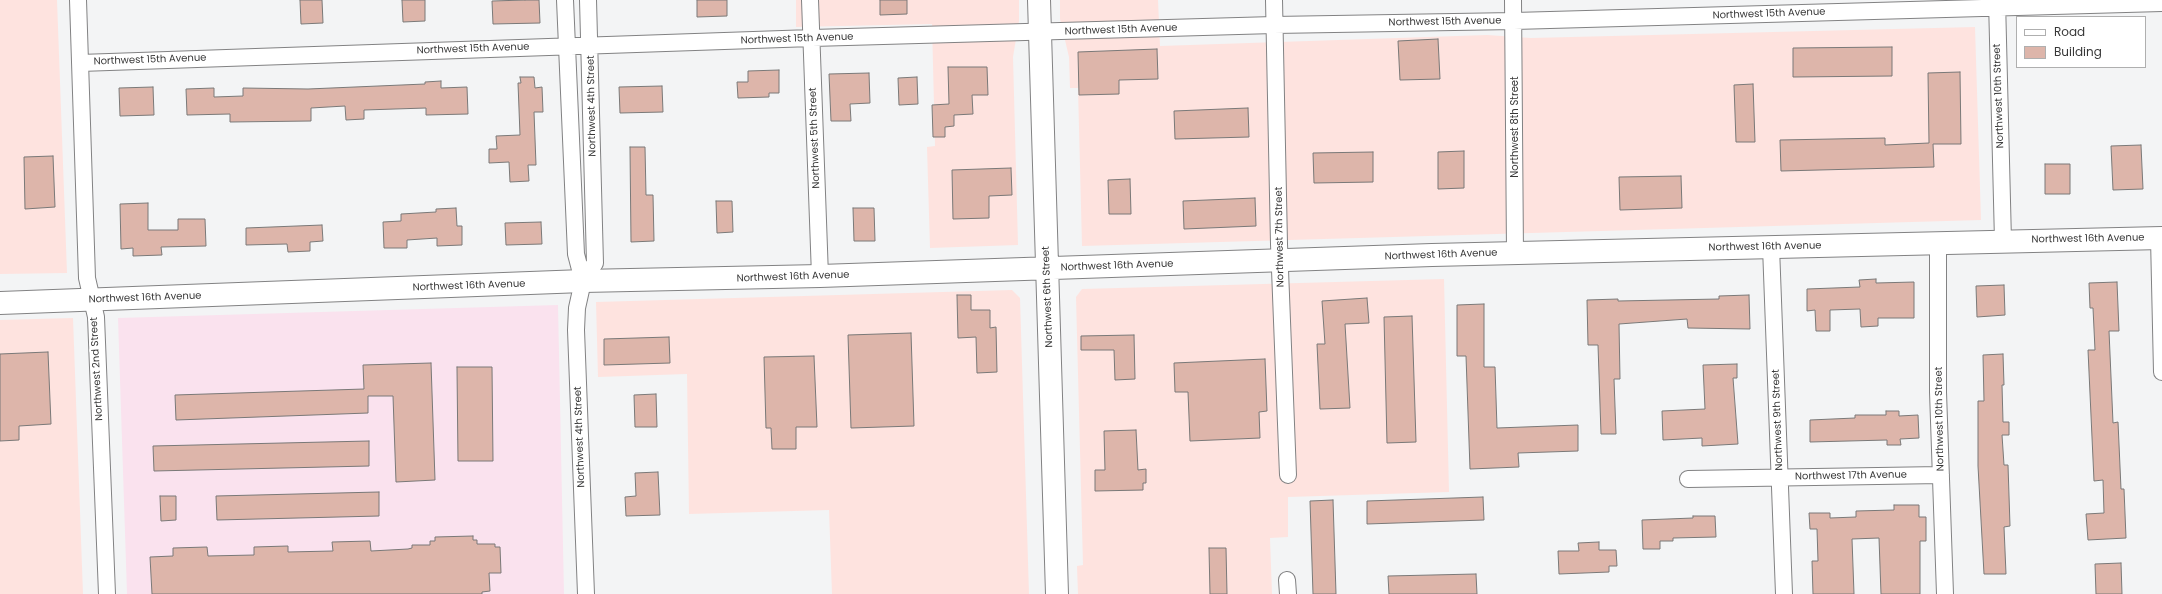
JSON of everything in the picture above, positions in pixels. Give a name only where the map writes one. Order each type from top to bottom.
[{"type":"street","name":"Northwest 2nd Street","points":[[78,0],[87,278],[96,317],[107,594]]},
{"type":"street","name":"Northwest 4th Street","points":[[565,0],[576,254],[583,282]]},
{"type":"street","name":"Northwest 4th Street","points":[[586,594],[576,330],[577,308],[583,282],[595,263],[591,45],[588,0]]},
{"type":"street","name":"Northwest 5th Street","points":[[810,0],[820,276]]},
{"type":"street","name":"Northwest 6th Street","points":[[1039,0],[1057,594]]},
{"type":"street","name":"Northwest 7th Street","points":[[1274,0],[1280,262],[1288,475]]},
{"type":"street","name":"Northwest 8th Street","points":[[1513,0],[1515,253]]},
{"type":"street","name":"Northwest 15th Avenue","points":[[80,63],[812,38],[1274,25],[1514,21],[1997,4],[2162,3]]},
{"type":"street","name":"Northwest 10th Street","points":[[1997,4],[2003,241]]},
{"type":"street","name":"Northwest 16th Avenue","points":[[0,303],[583,282],[1280,262],[1515,253],[2160,238]]},
{"type":"street","points":[[2160,238],[2162,372]]},
{"type":"street","name":"Northwest 10th Street","points":[[1938,243],[1938,392],[1945,594]]},
{"type":"street","name":"Northwest 9th Street","points":[[1771,247],[1784,594]]},
{"type":"street","name":"Northwest 17th Avenue","points":[[1688,479],[1941,475]]},
{"type":"shaded area","points":[[0,0],[57,0],[67,273],[0,274]]},
{"type":"shaded area","points":[[796,0],[1019,0],[1019,21],[1013,57],[1018,245],[930,248],[927,147],[935,146],[932,24],[796,27]]},
{"type":"shaded area","points":[[1060,0],[1158,0],[1160,46],[1487,35],[1531,38],[1975,27],[1981,220],[1082,246],[1078,88],[1070,88],[1069,57],[1060,19]]},
{"type":"shaded area","points":[[1444,279],[1449,492],[1288,497],[1288,537],[1270,538],[1272,594],[1078,594],[1077,566],[1083,565],[1076,297],[1082,289]]},
{"type":"shaded area","points":[[1012,290],[1020,298],[1029,594],[832,594],[829,510],[689,514],[687,374],[598,377],[596,302]]},
{"type":"shaded area","points":[[558,305],[564,594],[127,594],[118,318]]},
{"type":"shaded area","points":[[73,318],[83,594],[0,594],[0,320]]},
{"type":"building","points":[[300,0],[322,0],[323,23],[301,24]]},
{"type":"building","points":[[402,0],[425,0],[425,21],[403,22]]},
{"type":"building","points":[[539,0],[540,23],[493,24],[492,1]]},
{"type":"building","points":[[697,0],[727,0],[727,16],[697,17]]},
{"type":"building","points":[[880,0],[907,0],[907,14],[880,15]]},
{"type":"building","points":[[1438,39],[1440,79],[1400,80],[1398,41]]},
{"type":"building","points":[[1892,47],[1892,76],[1793,77],[1793,48]]},
{"type":"building","points":[[1157,49],[1158,79],[1119,80],[1119,94],[1079,95],[1078,52]]},
{"type":"building","points":[[948,67],[987,67],[988,95],[972,95],[973,114],[954,115],[954,126],[945,127],[945,137],[933,137],[932,105],[949,104]]},
{"type":"building","points":[[779,70],[779,93],[769,93],[769,97],[738,98],[737,82],[748,82],[748,71]]},
{"type":"building","points":[[1960,72],[1961,144],[1933,144],[1934,167],[1781,171],[1780,140],[1885,138],[1885,145],[1929,143],[1928,73]]},
{"type":"building","points":[[869,73],[870,103],[850,104],[851,121],[831,121],[829,74]]},
{"type":"building","points":[[520,77],[534,77],[535,88],[542,87],[543,112],[534,112],[536,165],[528,165],[529,181],[510,182],[509,162],[489,163],[489,149],[497,149],[496,136],[520,135],[518,83],[521,83]]},
{"type":"building","points":[[917,77],[918,104],[899,105],[898,78]]},
{"type":"building","points":[[441,81],[441,88],[467,87],[468,114],[426,115],[426,108],[364,110],[364,119],[346,120],[345,106],[311,108],[311,121],[230,122],[230,114],[187,115],[186,89],[214,88],[214,97],[243,96],[243,88],[308,89],[425,84],[425,82]]},
{"type":"building","points":[[1753,84],[1755,142],[1736,142],[1734,85]]},
{"type":"building","points":[[662,86],[663,112],[620,113],[619,87]]},
{"type":"building","points":[[153,87],[154,115],[120,116],[119,88]]},
{"type":"building","points":[[1248,108],[1249,137],[1175,139],[1174,111]]},
{"type":"building","points":[[2141,145],[2143,189],[2113,190],[2111,146]]},
{"type":"building","points":[[630,147],[645,147],[646,195],[653,195],[654,241],[631,242]]},
{"type":"building","points":[[1464,151],[1464,188],[1438,189],[1438,152]]},
{"type":"building","points":[[1373,152],[1373,182],[1314,183],[1313,153]]},
{"type":"building","points":[[53,156],[55,207],[25,209],[24,157]]},
{"type":"building","points":[[2045,164],[2070,164],[2070,194],[2045,194]]},
{"type":"building","points":[[1011,168],[1012,195],[989,196],[989,218],[953,219],[952,170]]},
{"type":"building","points":[[1681,176],[1682,208],[1620,210],[1619,177]]},
{"type":"building","points":[[1130,179],[1131,214],[1109,214],[1108,180]]},
{"type":"building","points":[[1255,198],[1256,226],[1184,229],[1183,201]]},
{"type":"building","points":[[716,201],[732,201],[733,232],[717,233]]},
{"type":"building","points":[[148,203],[148,230],[178,230],[178,219],[205,219],[206,246],[161,247],[162,255],[133,256],[133,248],[121,249],[120,204]]},
{"type":"building","points":[[456,208],[457,226],[462,226],[462,245],[437,246],[437,238],[407,240],[407,248],[384,248],[383,222],[401,221],[401,214],[436,212],[436,209]]},
{"type":"building","points":[[853,208],[874,208],[875,241],[854,241]]},
{"type":"building","points":[[541,222],[542,244],[506,245],[505,223]]},
{"type":"building","points":[[322,225],[323,241],[310,242],[310,251],[288,252],[287,244],[246,245],[246,228]]},
{"type":"building","points":[[1876,279],[1876,283],[1914,282],[1914,318],[1878,318],[1878,326],[1861,327],[1860,309],[1830,310],[1830,331],[1816,331],[1815,310],[1807,311],[1807,289],[1860,287],[1859,280]]},
{"type":"building","points":[[2117,282],[2119,331],[2109,331],[2113,423],[2118,422],[2121,489],[2124,489],[2126,538],[2088,540],[2086,514],[2104,513],[2103,480],[2094,481],[2088,350],[2095,350],[2093,308],[2090,308],[2089,283]]},
{"type":"building","points":[[2004,285],[2005,315],[1977,317],[1976,286]]},
{"type":"building","points":[[957,295],[971,295],[971,310],[990,310],[990,328],[996,327],[997,372],[977,373],[976,337],[958,338]]},
{"type":"building","points":[[1749,295],[1750,329],[1688,328],[1687,319],[1619,324],[1620,379],[1614,379],[1616,434],[1601,434],[1598,345],[1588,345],[1587,300],[1618,299],[1618,301],[1719,299],[1719,296]]},
{"type":"building","points":[[1367,298],[1369,323],[1345,324],[1350,408],[1320,409],[1317,344],[1325,344],[1322,301]]},
{"type":"building","points":[[1484,304],[1484,367],[1495,367],[1497,428],[1578,425],[1578,451],[1518,453],[1519,467],[1470,469],[1466,356],[1457,356],[1457,305]]},
{"type":"building","points":[[1412,316],[1416,442],[1387,443],[1384,317]]},
{"type":"building","points":[[911,333],[914,426],[851,428],[848,335]]},
{"type":"building","points":[[1134,335],[1135,379],[1115,380],[1114,350],[1081,350],[1081,336]]},
{"type":"building","points":[[669,337],[670,363],[604,365],[604,339]]},
{"type":"building","points":[[48,352],[51,424],[19,426],[19,440],[0,441],[0,354]]},
{"type":"building","points":[[2003,354],[2003,422],[2009,422],[2009,435],[2002,435],[2004,465],[2008,465],[2010,526],[2004,527],[2006,574],[1984,574],[1978,466],[1978,401],[1984,401],[1983,355]]},
{"type":"building","points":[[814,356],[817,427],[796,427],[796,449],[772,449],[771,428],[766,428],[764,357]]},
{"type":"building","points":[[1265,359],[1267,411],[1259,412],[1260,438],[1190,441],[1188,392],[1175,392],[1174,363]]},
{"type":"building","points":[[431,363],[435,480],[396,482],[393,396],[368,396],[368,413],[176,420],[175,395],[364,389],[363,365]]},
{"type":"building","points":[[1737,364],[1737,378],[1733,378],[1738,444],[1702,446],[1702,438],[1663,440],[1662,411],[1705,409],[1703,365]]},
{"type":"building","points":[[457,367],[492,367],[493,461],[458,461]]},
{"type":"building","points":[[656,394],[657,427],[635,427],[634,395]]},
{"type":"building","points":[[1886,411],[1899,411],[1899,416],[1918,415],[1919,438],[1900,439],[1901,445],[1887,445],[1887,440],[1810,442],[1810,420],[1855,418],[1855,415],[1886,415]]},
{"type":"building","points":[[1136,430],[1138,470],[1146,469],[1146,483],[1143,483],[1143,490],[1095,491],[1095,470],[1105,470],[1104,431]]},
{"type":"building","points":[[369,441],[369,466],[154,471],[153,446]]},
{"type":"building","points":[[658,472],[660,515],[626,516],[625,497],[636,496],[635,473]]},
{"type":"building","points":[[379,492],[379,516],[217,520],[216,496]]},
{"type":"building","points":[[160,496],[176,496],[176,520],[161,521]]},
{"type":"building","points":[[1483,497],[1484,520],[1367,524],[1367,501]]},
{"type":"building","points":[[1333,500],[1336,594],[1313,594],[1310,501]]},
{"type":"building","points":[[1894,505],[1919,505],[1919,517],[1926,517],[1926,541],[1920,541],[1920,594],[1881,594],[1879,538],[1852,539],[1854,594],[1813,594],[1812,561],[1818,561],[1817,529],[1810,529],[1809,513],[1830,513],[1830,518],[1856,517],[1856,511],[1894,510]]},
{"type":"building","points":[[1693,516],[1715,516],[1716,537],[1673,538],[1673,541],[1660,541],[1660,549],[1643,549],[1642,520],[1693,518]]},
{"type":"building","points":[[473,536],[473,540],[477,540],[477,544],[495,544],[495,547],[500,547],[501,573],[489,573],[490,591],[482,592],[482,594],[152,594],[150,557],[173,556],[173,548],[207,547],[208,556],[254,555],[254,547],[288,546],[288,552],[333,551],[332,542],[370,541],[371,551],[408,549],[412,548],[412,545],[430,545],[430,541],[435,541],[435,537]]},
{"type":"building","points":[[1599,542],[1599,550],[1616,550],[1617,566],[1609,566],[1609,572],[1559,574],[1558,551],[1579,551],[1578,543]]},
{"type":"building","points":[[1209,548],[1226,548],[1227,594],[1210,594]]},
{"type":"building","points":[[2121,563],[2122,594],[2096,594],[2095,564]]},
{"type":"building","points":[[1476,574],[1477,594],[1389,594],[1388,576]]}]
